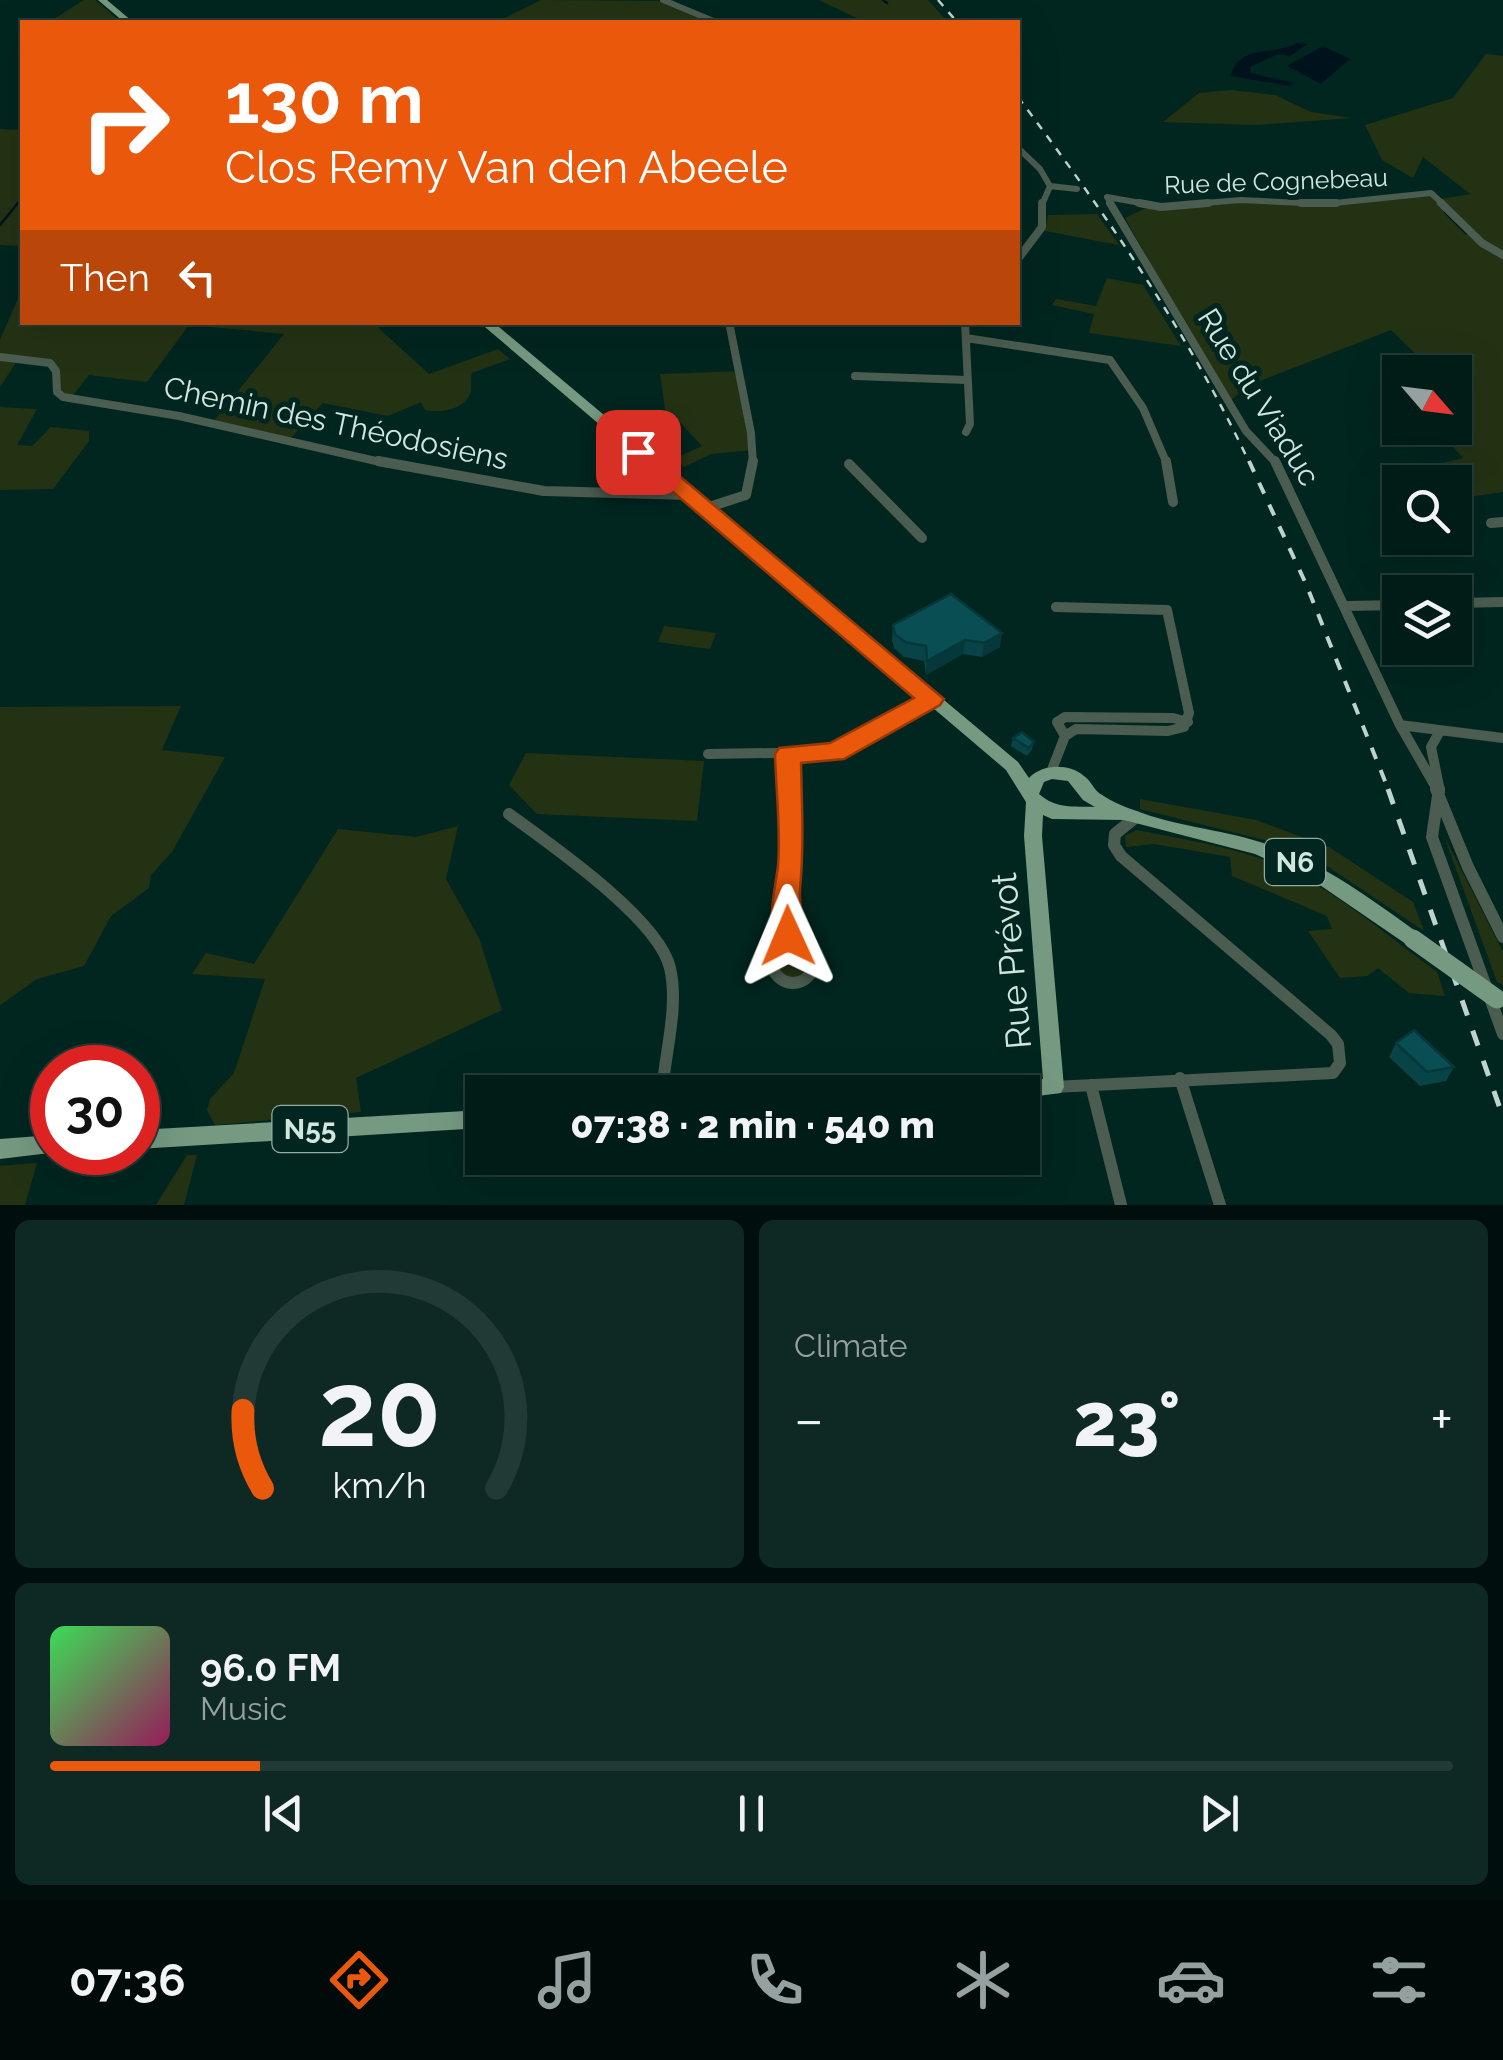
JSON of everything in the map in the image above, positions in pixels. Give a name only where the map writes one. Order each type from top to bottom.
[{"type":"main road","points":[[102,0],[127,20]]},
{"type":"main road","points":[[489,325],[1012,766],[1034,796],[1068,813]]},
{"type":"main road","points":[[1012,766],[1074,776],[1084,783],[1089,795],[1086,804],[1034,830]]},
{"type":"main road","points":[[1034,796],[1047,773]]},
{"type":"main road","name":"N6","points":[[1089,795],[1130,815],[1283,857],[1322,876],[1495,997]]},
{"type":"main road","name":"Rue Prévot","points":[[1034,796],[1054,1087]]},
{"type":"main road","name":"N6","points":[[1068,813],[1130,815]]},
{"type":"main road","points":[[1040,1088],[1054,1087]]},
{"type":"main road","name":"N55","points":[[160,1139],[465,1120]]},
{"type":"main road","points":[[0,1148],[30,1146]]},
{"type":"street","points":[[663,0],[711,20]]},
{"type":"street","points":[[1020,150],[1040,169],[1050,186]]},
{"type":"street","points":[[1050,186],[1077,189]]},
{"type":"street","points":[[1020,256],[1042,227],[1042,202],[1050,186]]},
{"type":"street","name":"Rue de Cognebeau","points":[[1116,214],[1107,197],[1161,207],[1241,200],[1325,204],[1431,193],[1482,243],[1503,255]]},
{"type":"street","name":"Rue du Viaduc","points":[[1116,214],[1246,431],[1276,462],[1347,606],[1400,726],[1442,796],[1468,866],[1503,936]]},
{"type":"street","points":[[706,508],[742,498],[750,487],[752,438],[730,325]]},
{"type":"street","points":[[965,325],[970,424],[966,432]]},
{"type":"street","points":[[966,338],[1110,360],[1137,396],[1173,479],[1173,502]]},
{"type":"street","name":"Chemin des Théodosiens","points":[[0,357],[50,363],[56,371],[57,392],[63,397],[178,416],[398,466],[563,493],[690,495]]},
{"type":"street","points":[[855,376],[967,380]]},
{"type":"street","points":[[850,464],[922,538]]},
{"type":"street","points":[[1490,523],[1503,522]]},
{"type":"street","points":[[1472,603],[1503,602]]},
{"type":"street","points":[[1347,606],[1382,605]]},
{"type":"street","points":[[1056,607],[1167,610],[1188,722],[1173,718],[1066,717],[1058,722],[1074,776]]},
{"type":"street","points":[[708,754],[835,752],[932,699]]},
{"type":"street","points":[[1400,726],[1503,738]]},
{"type":"street","points":[[1440,731],[1431,747],[1442,796],[1432,836],[1503,1034]]},
{"type":"street","points":[[1047,773],[1064,742]]},
{"type":"street","points":[[788,754],[788,943]]},
{"type":"street","points":[[509,814],[647,928],[667,953],[671,990],[664,1075]]},
{"type":"street","points":[[1054,1087],[1332,1072],[1340,1063],[1338,1044],[1121,856],[1114,845],[1115,834],[1130,815]]},
{"type":"street","points":[[1180,1078],[1220,1205]]},
{"type":"street","points":[[1091,1085],[1122,1205]]},
{"type":"green space","points":[[84,0],[95,0],[119,20],[52,20]]},
{"type":"green space","points":[[541,0],[665,1],[707,19],[704,20],[500,20]]},
{"type":"green space","points":[[819,0],[928,0],[946,20],[861,20]]},
{"type":"green space","points":[[1486,54],[1503,56],[1503,492],[1472,497],[1472,465],[1434,465],[1463,458],[1451,445],[1472,445],[1472,355],[1417,355],[1391,330],[1247,386],[1229,402],[1125,218],[1144,209],[1243,201],[1326,205],[1470,194],[1423,157],[1413,178],[1382,160],[1365,125],[1453,98]]},
{"type":"green space","points":[[1231,90],[1275,95],[1311,112],[1352,118],[1256,125],[1163,122],[1199,93]]},
{"type":"green space","points":[[0,129],[20,130],[20,246],[0,245]]},
{"type":"green space","points":[[1097,214],[1119,245],[1045,231],[1048,215]]},
{"type":"green space","points":[[1107,278],[1143,285],[1181,346],[1089,333],[1094,314],[1052,305],[1056,299],[1096,306]]},
{"type":"green space","points":[[20,294],[20,325],[189,325],[147,382],[89,375],[70,399],[63,397],[53,366],[19,358],[0,387],[0,340]]},
{"type":"green space","points":[[189,325],[375,325],[429,374],[498,349],[510,359],[472,373],[469,397],[452,409],[425,410],[421,402],[388,416],[323,403],[289,440],[214,421],[284,334]]},
{"type":"green space","points":[[738,371],[752,450],[711,454],[684,467],[674,459],[702,446],[673,415],[666,415],[660,374]]},
{"type":"green space","points":[[0,407],[37,409],[17,445],[32,446],[51,427],[89,431],[89,441],[53,489],[0,490]]},
{"type":"green space","points":[[664,626],[716,633],[710,649],[658,642]]},
{"type":"green space","points":[[181,706],[162,750],[225,757],[172,852],[151,875],[149,888],[111,916],[84,966],[37,979],[0,1005],[0,707]]},
{"type":"green space","points":[[526,753],[704,761],[697,821],[537,814],[509,785]]},
{"type":"green space","points":[[1140,799],[1256,820],[1329,847],[1413,902],[1424,931],[1318,860],[1276,843],[1140,809]]},
{"type":"green space","points":[[458,826],[446,879],[479,938],[502,1010],[356,1078],[361,1112],[215,1125],[207,1110],[210,1099],[234,1073],[265,979],[192,974],[206,953],[254,964],[338,829],[416,837]]},
{"type":"green space","points":[[1137,830],[1254,856],[1311,881],[1437,972],[1445,996],[1409,993],[1378,968],[1367,976],[1340,978],[1308,931],[1332,929],[1327,916],[1232,876],[1230,857],[1154,844],[1126,847],[1125,836]]},
{"type":"green space","points":[[1444,836],[1503,952],[1503,985],[1497,982]]},
{"type":"green space","points":[[793,945],[805,950],[810,962],[805,974],[793,979],[781,974],[776,962],[781,950]]},
{"type":"green space","points":[[187,1155],[197,1155],[184,1205],[156,1205]]},
{"type":"green space","points":[[30,1164],[30,1175],[34,1175],[25,1205],[0,1205],[0,1166]]},
{"type":"water","points":[[1296,43],[1308,44],[1290,56],[1278,54],[1250,67],[1251,73],[1294,83],[1291,86],[1230,76],[1235,65],[1250,54]]},
{"type":"water","points":[[1323,46],[1350,59],[1321,84],[1287,66]]},
{"type":"building","points":[[951,594],[1002,633],[984,643],[965,640],[927,661],[926,646],[905,642],[895,634],[893,625]]},
{"type":"building","points":[[1022,732],[1034,742],[1029,748],[1013,738]]},
{"type":"building","points":[[1414,1030],[1454,1067],[1427,1072],[1396,1043]]},
{"type":"waterway","points":[[883,0],[887,3]]},
{"type":"waterway","points":[[0,225],[20,200]]},
{"type":"waterway","points":[[1445,212],[1466,233]]},
{"type":"railway","points":[[938,0],[955,20]]},
{"type":"railway","points":[[1020,100],[1143,274],[1200,367],[1250,464]]},
{"type":"railway","points":[[1249,461],[1306,584],[1389,791]]},
{"type":"railway","points":[[1388,789],[1503,1117]]},
{"type":"route","points":[[638,452],[932,699],[835,752],[788,754],[788,936]]}]
